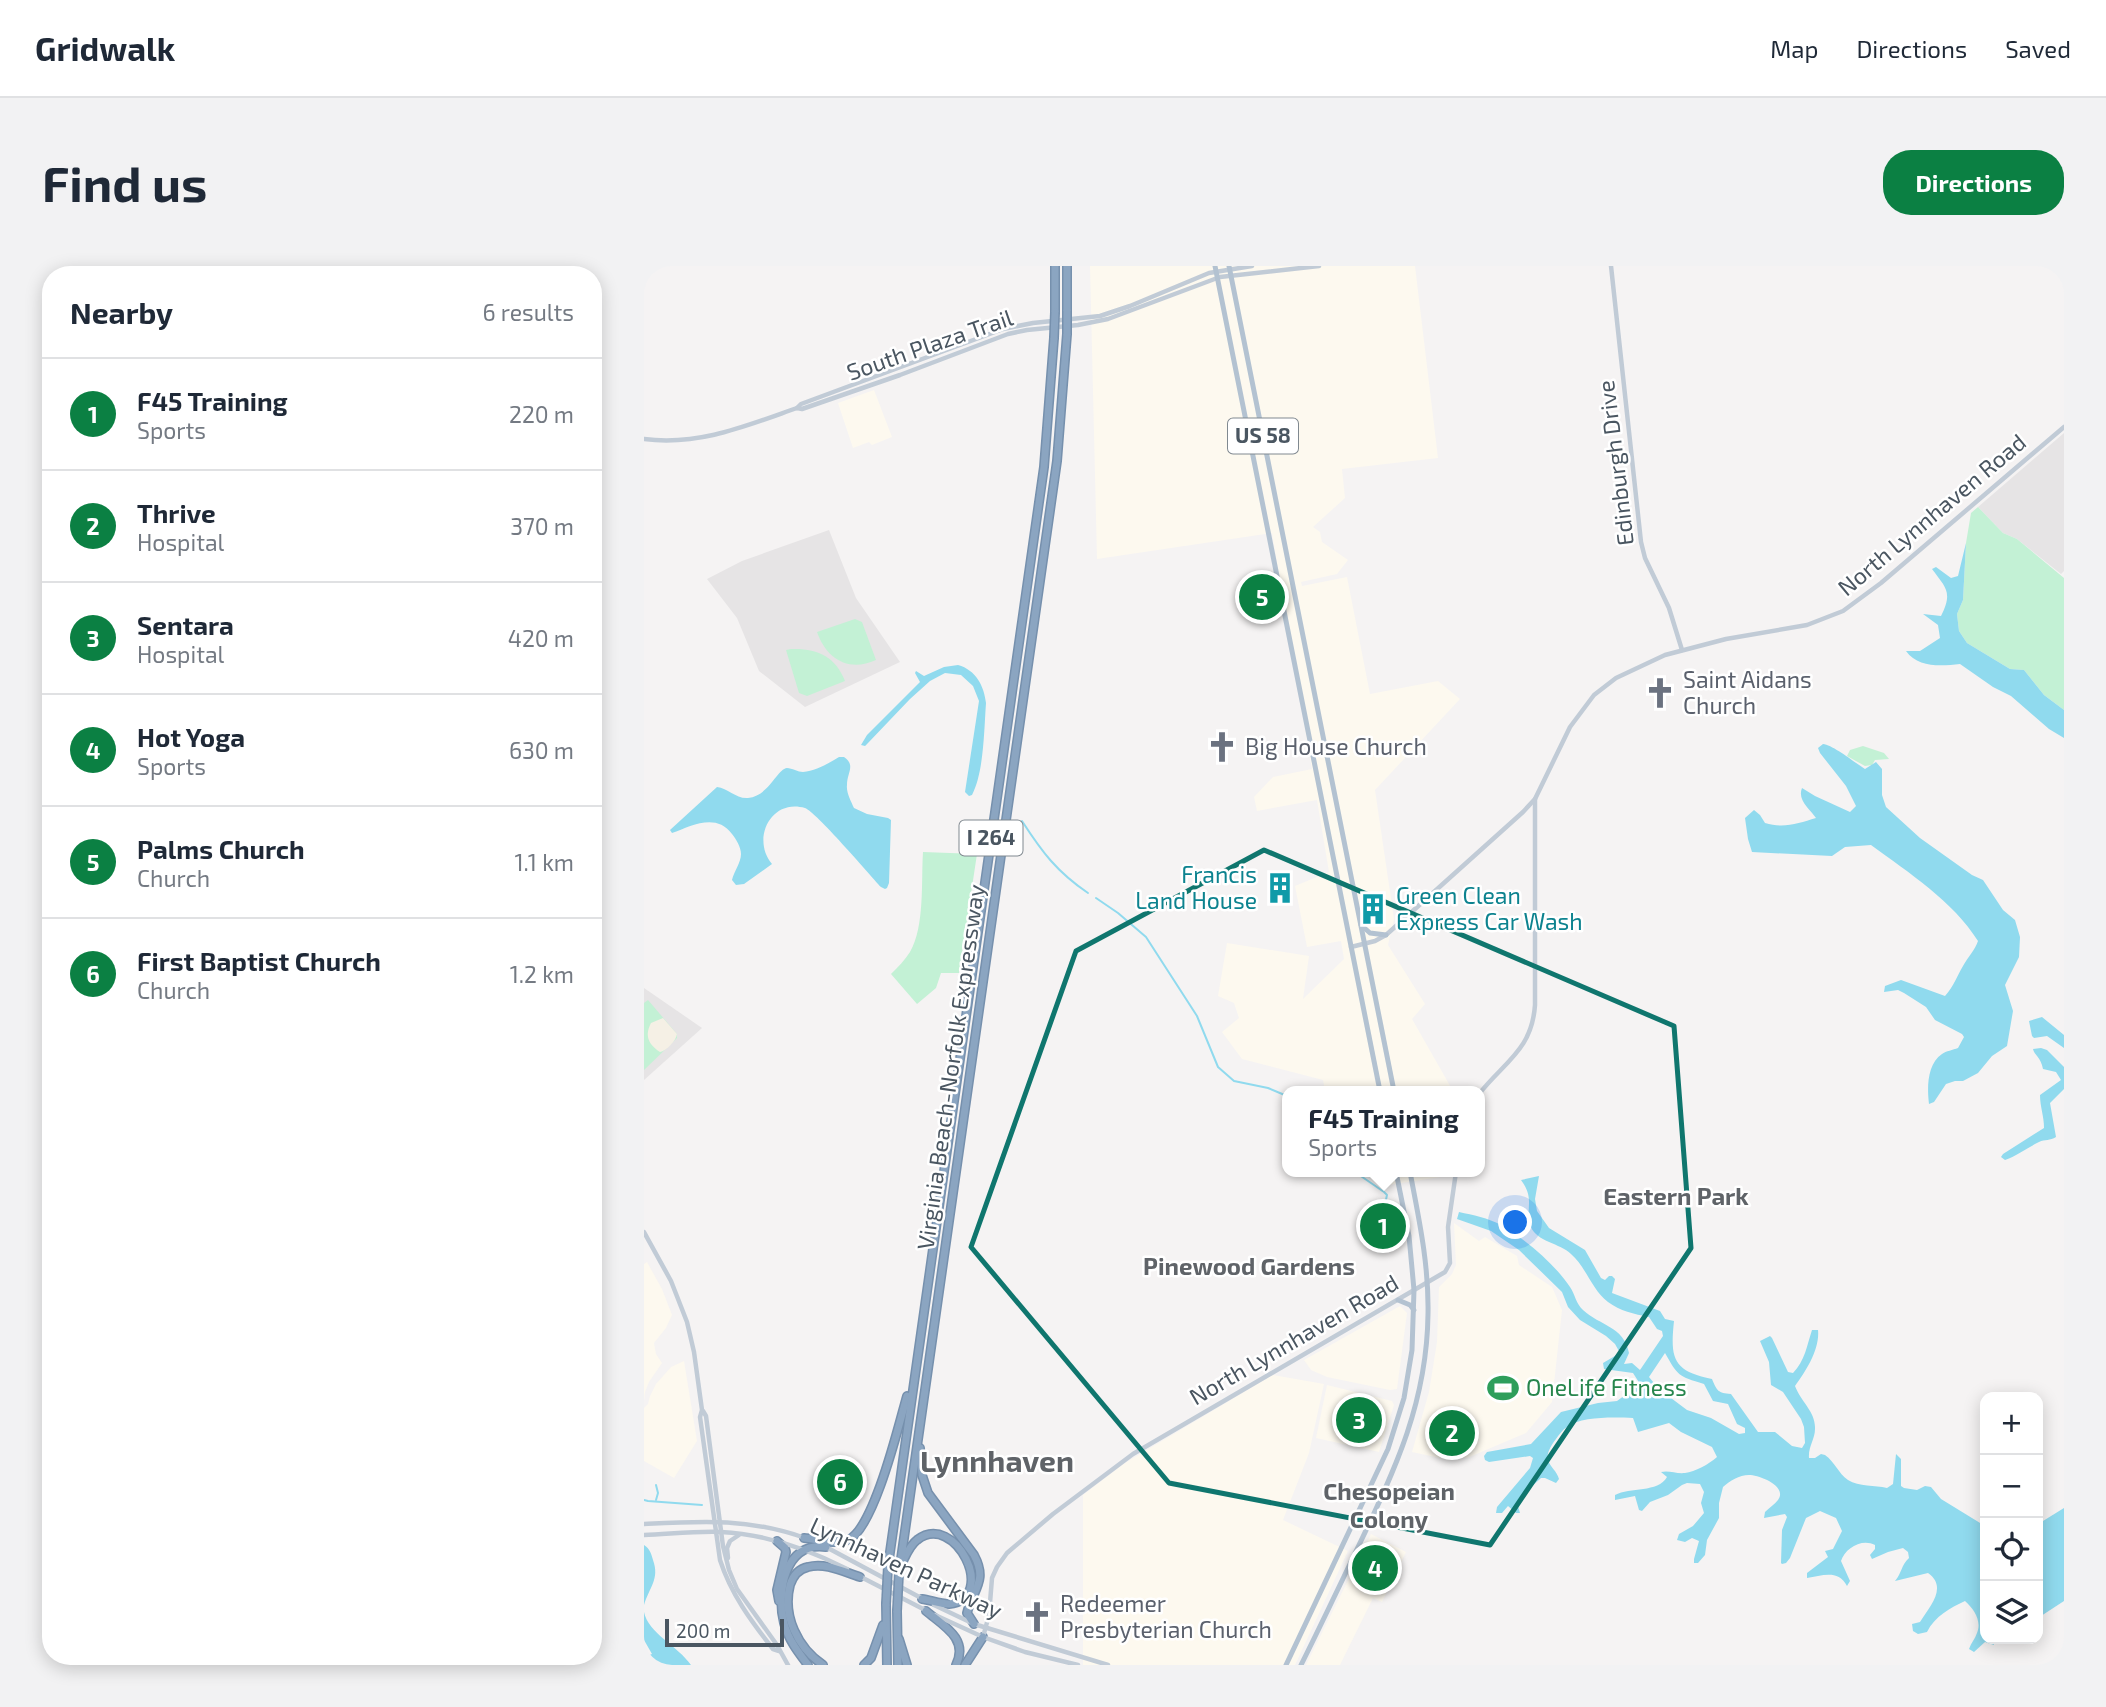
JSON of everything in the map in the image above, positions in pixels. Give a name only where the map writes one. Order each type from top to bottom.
[{"type":"highway","name":"Virginia Beach-Norfolk Expressway","points":[[887,1665],[888,1566],[1044,467],[1054,338],[1055,266]]},
{"type":"highway","name":"Virginia Beach-Norfolk Expressway","points":[[898,1665],[897,1611],[900,1569],[1057,461],[1067,334],[1067,266]]},
{"type":"highway","points":[[804,1538],[842,1541],[859,1531],[884,1472],[913,1378]]},
{"type":"highway","points":[[919,1429],[920,1467],[924,1484],[933,1501],[979,1565],[979,1586],[967,1613],[974,1624]]},
{"type":"highway","points":[[900,1569],[915,1541],[924,1535],[942,1535],[951,1540],[967,1560],[972,1576],[971,1588],[960,1600],[945,1604],[922,1598]]},
{"type":"highway","points":[[777,1541],[786,1552],[777,1590],[778,1599],[787,1633],[808,1665]]},
{"type":"highway","points":[[781,1607],[782,1589],[788,1567],[803,1549],[826,1547]]},
{"type":"highway","points":[[823,1665],[803,1646],[790,1621],[788,1599],[792,1580],[802,1569],[815,1565],[860,1577]]},
{"type":"highway","points":[[926,1611],[958,1640],[961,1653],[956,1665]]},
{"type":"highway","points":[[864,1665],[872,1658],[886,1618]]},
{"type":"highway","points":[[897,1633],[907,1665]]},
{"type":"highway","points":[[965,1665],[983,1637]]},
{"type":"main road","name":"US 58","points":[[1230,270],[1393,1086]]},
{"type":"main road","name":"US 58","points":[[1216,272],[1379,1086]]},
{"type":"main road","points":[[1360,924],[1370,933],[1386,935]]},
{"type":"main road","points":[[1286,1665],[1388,1450],[1406,1387],[1412,1350],[1414,1290],[1409,1236],[1397,1177]]},
{"type":"main road","points":[[1301,1665],[1393,1473],[1407,1439],[1418,1400],[1426,1354],[1429,1313],[1424,1247],[1411,1177]]},
{"type":"main road","points":[[1398,1300],[1414,1310]]},
{"type":"street","points":[[1216,272],[1252,266]]},
{"type":"street","points":[[1230,270],[1319,266]]},
{"type":"street","name":"Edinburgh Drive","points":[[1611,266],[1641,542],[1645,558],[1669,608],[1682,650]]},
{"type":"street","name":"South Plaza Trail","points":[[644,439],[667,441],[704,438],[731,431],[1003,330],[1042,321],[1100,316],[1216,272]]},
{"type":"street","name":"South Plaza Trail","points":[[797,408],[802,409],[1008,334],[1078,325],[1129,313],[1216,272]]},
{"type":"street","name":"North Lynnhaven Road","points":[[1485,1088],[1521,1049],[1532,1027],[1535,993],[1535,799],[1570,727],[1594,695],[1630,670],[1682,650],[1726,639],[1799,627],[1843,611],[1881,583],[2064,427]]},
{"type":"street","points":[[1351,947],[1376,942],[1386,935],[1535,799]]},
{"type":"street","name":"North Lynnhaven Road","points":[[983,1637],[989,1615],[992,1578],[997,1567],[1007,1553],[1076,1496],[1133,1454],[1445,1272],[1450,1266],[1448,1227],[1455,1177]]},
{"type":"street","points":[[644,1232],[671,1281],[687,1322],[694,1350],[702,1410],[700,1417],[720,1560],[734,1595],[773,1649],[779,1651]]},
{"type":"street","points":[[702,1410],[706,1416],[729,1570],[737,1589],[789,1665]]},
{"type":"street","name":"Lynnhaven Parkway","points":[[644,1524],[720,1521],[760,1525],[804,1538],[974,1624],[1108,1665]]},
{"type":"street","name":"Lynnhaven Parkway","points":[[645,1534],[722,1532],[777,1541],[803,1549],[983,1637],[1078,1665]]},
{"type":"street","points":[[729,1570],[727,1548],[730,1541],[740,1534]]},
{"type":"highlighted area","points":[[1264,850],[1674,1026],[1691,1248],[1490,1545],[1169,1483],[971,1247],[1076,951]]},
{"type":"shaded area","points":[[1090,266],[1415,266],[1438,458],[1342,469],[1345,498],[1313,527],[1320,532],[1322,542],[1348,560],[1337,574],[1301,582],[1302,586],[1347,577],[1370,694],[1438,681],[1460,699],[1375,790],[1394,919],[1388,945],[1425,1004],[1412,1019],[1450,1086],[1324,1086],[1323,1080],[1242,1059],[1222,1032],[1239,1018],[1234,1003],[1218,996],[1227,943],[1309,956],[1303,999],[1344,959],[1341,941],[1307,947],[1295,886],[1329,872],[1317,800],[1257,811],[1254,797],[1273,777],[1312,769],[1272,533],[1097,559]]},
{"type":"shaded area","points":[[874,390],[892,437],[872,445],[869,442],[853,448],[838,403]]},
{"type":"shaded area","points":[[2064,433],[2064,571],[2061,574],[2017,539],[2003,533],[1978,507]]},
{"type":"shaded area","points":[[829,530],[856,598],[900,662],[805,707],[759,671],[737,618],[707,579],[742,561]]},
{"type":"shaded area","points":[[644,988],[702,1028],[644,1080]]},
{"type":"shaded area","points":[[1370,1177],[1440,1177],[1382,1186]]},
{"type":"shaded area","points":[[1454,1223],[1479,1241],[1485,1237],[1517,1256],[1519,1265],[1552,1287],[1562,1310],[1552,1402],[1526,1433],[1467,1458],[1442,1454],[1440,1458],[1412,1452],[1429,1392],[1437,1342],[1439,1287],[1452,1274],[1456,1265]]},
{"type":"shaded area","points":[[647,1262],[672,1315],[654,1343],[656,1354],[662,1363],[649,1382],[644,1401],[644,1264]]},
{"type":"shaded area","points":[[1400,1306],[1407,1313],[1397,1389],[1390,1390],[1327,1377],[1311,1370],[1304,1360]]},
{"type":"shaded area","points":[[684,1361],[697,1441],[674,1478],[644,1461],[644,1408],[656,1384],[671,1367]]},
{"type":"shaded area","points":[[1273,1375],[1324,1384],[1309,1453],[1283,1520],[1348,1551],[1295,1665],[1083,1665],[1083,1495],[1125,1463]]},
{"type":"shaded area","points":[[1327,1385],[1392,1401],[1394,1405],[1379,1452],[1316,1438]]},
{"type":"shaded area","points":[[1371,1534],[1406,1552],[1382,1602],[1373,1598],[1340,1665],[1306,1665]]},
{"type":"green space","points":[[1978,507],[2003,533],[2017,539],[2064,578],[2064,710],[2044,695],[2024,670],[2010,669],[1967,643],[1959,631],[1957,614],[1963,600],[1966,543],[1971,513]]},
{"type":"green space","points":[[855,619],[862,622],[876,660],[866,664],[839,661],[826,649],[817,632]]},
{"type":"green space","points":[[786,650],[809,650],[824,655],[836,665],[845,681],[807,696],[799,693]]},
{"type":"green space","points":[[1863,746],[1884,753],[1889,759],[1875,760],[1872,765],[1865,766],[1847,756],[1850,750]]},
{"type":"green space","points":[[923,852],[977,854],[959,973],[941,973],[936,988],[917,1004],[891,974],[910,952],[918,930]]},
{"type":"green space","points":[[648,1000],[677,1034],[677,1038],[644,1070],[644,1003]]},
{"type":"sand","points":[[663,1018],[677,1034],[675,1040],[660,1052],[650,1043],[648,1032],[651,1023]]},
{"type":"water","points":[[1966,543],[1963,600],[1957,614],[1959,631],[1967,643],[2010,669],[2024,670],[2044,695],[2064,710],[2064,738],[2049,729],[2011,696],[1960,664],[1923,663],[1906,651],[1920,651],[1940,638],[1938,625],[1923,614],[1941,616],[1947,601],[1944,586],[1932,569],[1936,567],[1951,578],[1958,576]]},
{"type":"water","points":[[958,665],[970,671],[978,680],[986,703],[981,763],[976,786],[969,796],[965,792],[979,701],[973,686],[961,675],[945,673],[930,681],[865,746],[861,745],[867,735],[920,682],[916,671],[924,676],[944,667]]},
{"type":"water","points":[[1823,744],[1865,769],[1876,762],[1882,769],[1882,795],[1886,807],[1920,838],[1983,880],[2003,910],[2015,920],[2020,937],[2019,957],[2005,985],[2013,1011],[2007,1046],[1992,1056],[1978,1073],[1963,1081],[1946,1084],[1934,1102],[1929,1104],[1928,1084],[1933,1064],[1942,1054],[1958,1048],[1964,1037],[1935,1020],[1926,1007],[1904,993],[1898,990],[1884,992],[1885,986],[1901,980],[1945,996],[1978,941],[1943,900],[1871,845],[1845,847],[1832,856],[1752,852],[1748,839],[1745,818],[1754,810],[1765,823],[1772,825],[1791,825],[1816,818],[1801,796],[1802,788],[1850,812],[1856,806],[1846,786],[1820,753],[1818,748]]},
{"type":"water","points":[[844,757],[850,763],[847,788],[854,808],[891,820],[889,883],[885,889],[820,820],[805,808],[783,809],[774,815],[764,833],[766,854],[772,864],[744,884],[736,885],[732,880],[741,851],[726,827],[711,822],[695,824],[672,833],[670,830],[717,787],[748,798],[762,793],[783,769],[808,771]]},
{"type":"water","points":[[2042,1017],[2064,1035],[2064,1048],[2047,1036],[2032,1036],[2029,1021]]},
{"type":"water","points":[[2033,1049],[2047,1050],[2064,1067],[2064,1089],[2050,1103],[2056,1137],[2039,1142],[2005,1160],[2001,1157],[2003,1154],[2044,1128],[2040,1095],[2061,1080],[2056,1072],[2043,1069]]},
{"type":"water","points":[[1539,1176],[1535,1199],[1537,1211],[1549,1228],[1585,1250],[1601,1278],[1605,1280],[1612,1276],[1615,1279],[1612,1293],[1660,1311],[1665,1319],[1674,1321],[1674,1354],[1682,1367],[1712,1379],[1718,1391],[1731,1394],[1758,1432],[1775,1432],[1792,1446],[1802,1448],[1805,1443],[1801,1419],[1783,1392],[1771,1385],[1769,1362],[1760,1341],[1770,1336],[1788,1372],[1793,1373],[1803,1358],[1812,1330],[1818,1330],[1815,1352],[1795,1386],[1815,1423],[1809,1458],[1825,1455],[1848,1480],[1887,1488],[1893,1484],[1896,1454],[1901,1459],[1901,1486],[1917,1490],[1925,1486],[1931,1487],[1941,1499],[1980,1523],[1980,1644],[1983,1644],[1974,1652],[1969,1649],[1979,1624],[1974,1611],[1965,1601],[1939,1617],[1927,1632],[1918,1634],[1913,1631],[1912,1624],[1920,1622],[1932,1603],[1937,1584],[1928,1573],[1895,1581],[1909,1558],[1908,1552],[1903,1548],[1872,1559],[1870,1555],[1875,1545],[1865,1543],[1850,1548],[1841,1561],[1850,1581],[1847,1586],[1834,1575],[1807,1578],[1807,1573],[1828,1557],[1825,1551],[1833,1549],[1842,1531],[1836,1518],[1820,1511],[1806,1518],[1790,1558],[1782,1564],[1782,1530],[1787,1517],[1785,1514],[1764,1518],[1765,1512],[1777,1502],[1780,1495],[1776,1486],[1759,1477],[1742,1476],[1723,1487],[1719,1518],[1707,1540],[1705,1555],[1698,1563],[1694,1563],[1699,1541],[1692,1538],[1685,1542],[1677,1540],[1679,1534],[1693,1526],[1704,1513],[1701,1503],[1704,1492],[1700,1484],[1682,1485],[1668,1495],[1650,1502],[1642,1511],[1639,1510],[1635,1496],[1615,1500],[1615,1495],[1651,1488],[1663,1482],[1667,1477],[1661,1472],[1689,1472],[1717,1457],[1712,1447],[1669,1423],[1638,1432],[1633,1418],[1598,1418],[1573,1423],[1565,1428],[1549,1452],[1548,1460],[1559,1479],[1556,1483],[1541,1478],[1519,1498],[1517,1503],[1520,1513],[1508,1506],[1502,1513],[1496,1513],[1497,1507],[1530,1468],[1533,1458],[1530,1456],[1489,1462],[1484,1456],[1487,1452],[1531,1444],[1561,1412],[1617,1401],[1640,1384],[1633,1373],[1604,1369],[1603,1363],[1620,1353],[1615,1344],[1580,1320],[1568,1307],[1562,1292],[1519,1250],[1491,1231],[1457,1219],[1459,1212],[1501,1225],[1538,1252],[1563,1278],[1583,1310],[1622,1337],[1629,1353],[1624,1364],[1632,1363],[1640,1370],[1663,1336],[1662,1331],[1657,1329],[1649,1317],[1622,1310],[1608,1302],[1571,1254],[1534,1232],[1529,1221],[1529,1199],[1521,1180]],"holes":[[[1665,1353],[1676,1371],[1704,1384],[1713,1401],[1728,1404],[1737,1424],[1745,1428],[1745,1433],[1739,1434],[1711,1418],[1687,1410],[1659,1389],[1649,1377]]]},
{"type":"water","points":[[2064,1508],[2064,1601],[2043,1615],[2043,1581],[2043,1521]]},
{"type":"water","points":[[644,1545],[651,1553],[655,1573],[644,1605]]},
{"type":"water","points":[[644,1612],[657,1633],[691,1665],[644,1665],[644,1657],[652,1654],[644,1640]]},
{"type":"waterway","points":[[1022,821],[1051,861],[1088,893]]},
{"type":"waterway","points":[[1096,898],[1146,937],[1197,1016],[1218,1067],[1234,1081],[1282,1094]]},
{"type":"waterway","points":[[1362,1177],[1387,1195],[1385,1204],[1391,1207]]},
{"type":"waterway","points":[[656,1485],[656,1500]]},
{"type":"waterway","points":[[644,1500],[702,1505]]},
{"type":"place","name":"Palms Church","points":[[1262,597]]},
{"type":"place","name":"Saint Aidans Church","points":[[1660,693]]},
{"type":"place","name":"Big House Church","points":[[1222,747]]},
{"type":"place","name":"Francis Land House","points":[[1280,888]]},
{"type":"place","name":"Green Clean Express Car Wash","points":[[1373,909]]},
{"type":"place","name":"F45 Training","points":[[1383,1226]]},
{"type":"place","name":"OneLife Fitness","points":[[1503,1388]]},
{"type":"place","name":"Sentara","points":[[1359,1420]]},
{"type":"place","name":"Thrive","points":[[1452,1433]]},
{"type":"place","name":"First Baptist Church","points":[[840,1482]]},
{"type":"place","name":"Hot Yoga","points":[[1375,1568]]},
{"type":"place","name":"Redeemer Presbyterian Church","points":[[1037,1617]]},
{"type":"district","name":"Eastern Park","points":[[1676,1197]]},
{"type":"district","name":"Pinewood Gardens","points":[[1249,1267]]},
{"type":"district","name":"Lynnhaven","points":[[997,1462]]},
{"type":"district","name":"Chesopeian Colony","points":[[1389,1506]]}]
